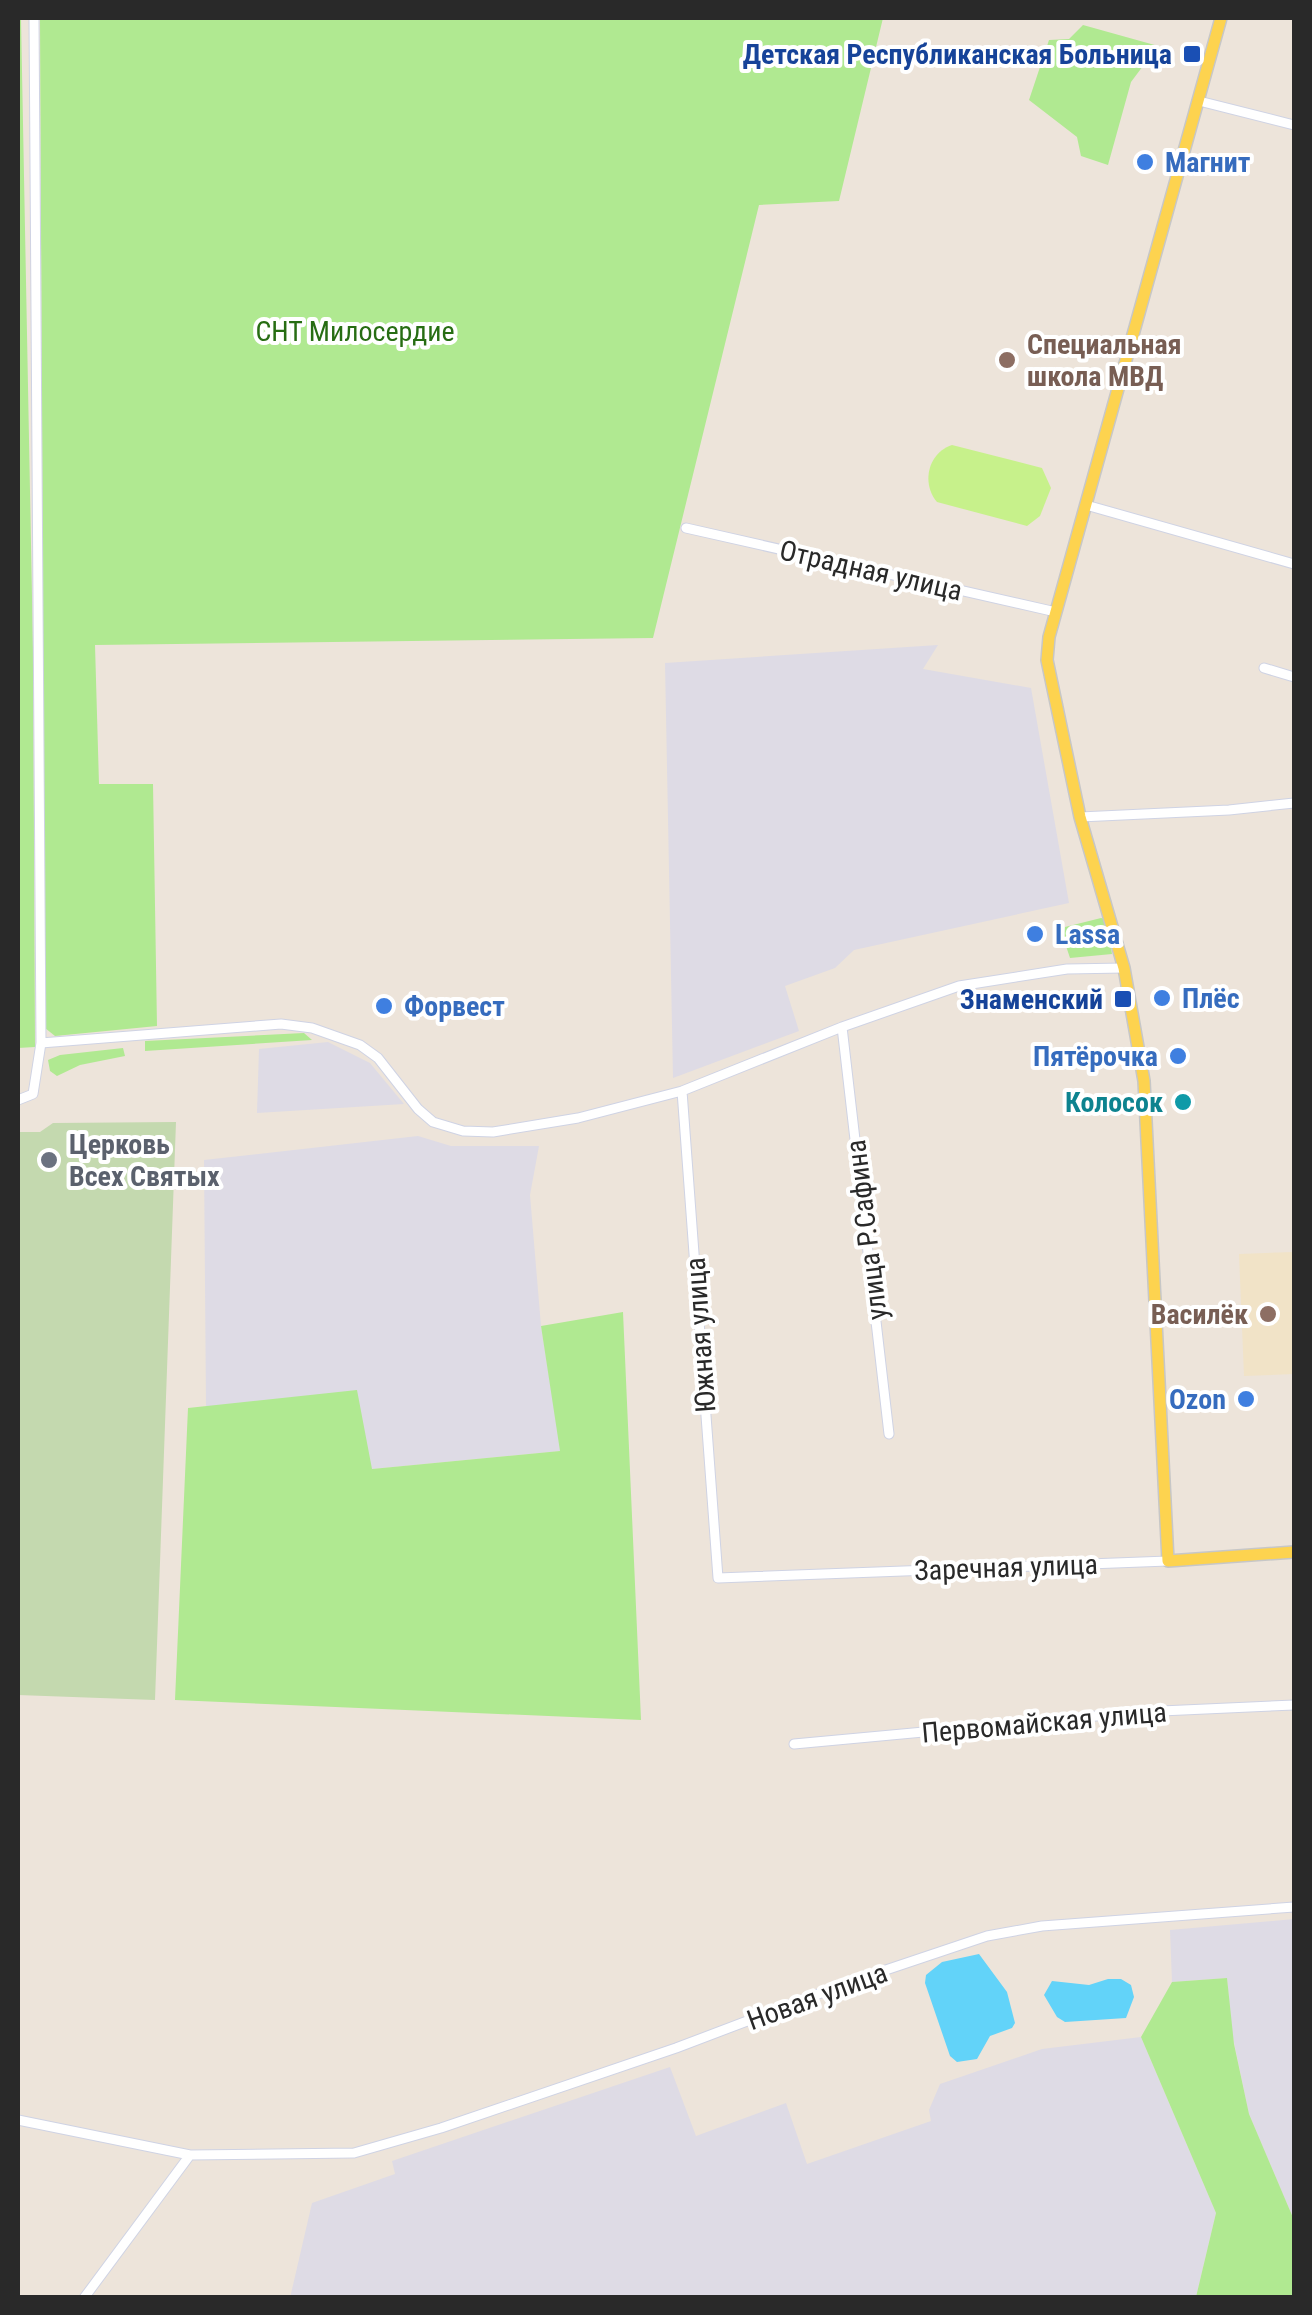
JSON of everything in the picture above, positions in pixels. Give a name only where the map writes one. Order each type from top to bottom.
[{"type":"main road","points":[[1168,1561],[1144,1081],[1124,968],[1080,817],[1048,671],[1049,637],[1221,18]]},
{"type":"main road","name":"Заречная улица","points":[[1168,1561],[1294,1552]]},
{"type":"street","points":[[18,1100],[33,1094],[41,1043],[34,18]]},
{"type":"street","points":[[1199,101],[1294,126]]},
{"type":"street","points":[[1086,505],[1294,564]]},
{"type":"street","name":"Отрадная улица","points":[[686,528],[1056,612]]},
{"type":"street","points":[[1264,668],[1294,677]]},
{"type":"street","points":[[1080,817],[1294,803]]},
{"type":"street","points":[[41,1043],[281,1024],[312,1028],[360,1045],[378,1058],[418,1109],[434,1122],[463,1132],[493,1132],[578,1118],[682,1092],[940,992],[994,978],[1066,969],[1124,968]]},
{"type":"street","name":"улица Р.Сафина","points":[[842,1027],[889,1434]]},
{"type":"street","name":"Южная улица","points":[[682,1092],[718,1578]]},
{"type":"street","name":"Заречная улица","points":[[718,1578],[1168,1561]]},
{"type":"street","name":"Первомайская улица","points":[[794,1744],[1139,1712],[1294,1706]]},
{"type":"street","name":"Новая улица","points":[[18,2120],[190,2156],[354,2152],[426,2132],[676,2048],[850,1982],[987,1936],[1042,1926],[1294,1907]]},
{"type":"street","points":[[84,2298],[190,2156]]},
{"type":"shaded area","points":[[938,645],[923,669],[1031,688],[1069,903],[854,950],[835,968],[785,986],[799,1031],[673,1078],[665,663]]},
{"type":"shaded area","points":[[328,1042],[370,1063],[404,1104],[257,1113],[259,1049]]},
{"type":"shaded area","points":[[418,1136],[451,1146],[539,1146],[530,1195],[541,1326],[561,1451],[372,1469],[236,1406],[206,1406],[204,1160]]},
{"type":"shaded area","name":"Василёк","points":[[1294,1252],[1294,1374],[1244,1376],[1239,1254]]},
{"type":"shaded area","points":[[1294,1919],[1294,2220],[1249,2114],[1232,2033],[1227,1978],[1172,1982],[1170,1930]]},
{"type":"shaded area","points":[[1141,2037],[1216,2213],[1196,2297],[290,2298],[312,2203],[395,2174],[392,2161],[670,2067],[696,2136],[786,2103],[807,2164],[931,2121],[929,2110],[940,2084],[1042,2049]]},
{"type":"green space","points":[[18,18],[33,649],[35,1047],[18,1048]]},
{"type":"green space","name":"СНТ Милосердие","points":[[40,18],[883,18],[839,201],[759,205],[653,638],[95,645],[99,784],[153,784],[157,1026],[55,1036],[45,1028]]},
{"type":"green space","points":[[1083,25],[1169,49],[1164,63],[1146,62],[1131,82],[1108,165],[1081,156],[1077,137],[1029,100],[1049,40],[1069,39]]},
{"type":"green space","points":[[952,445],[1042,468],[1051,488],[1040,516],[1027,526],[937,502],[929,486],[929,469],[937,455]]},
{"type":"green space","points":[[1106,919],[1112,954],[1070,958],[1063,937],[1065,927]]},
{"type":"green space","points":[[304,1033],[312,1040],[145,1051],[145,1041]]},
{"type":"green space","points":[[123,1048],[125,1056],[80,1065],[57,1076],[50,1071],[48,1060],[60,1055]]},
{"type":"green space","points":[[176,1122],[155,1700],[18,1695],[18,1132],[40,1132],[53,1123]]},
{"type":"green space","points":[[623,1312],[641,1720],[175,1700],[188,1408],[357,1390],[372,1469],[560,1451],[541,1326]]},
{"type":"green space","points":[[1227,1978],[1234,2044],[1249,2114],[1294,2220],[1294,2297],[1196,2297],[1216,2213],[1141,2037],[1172,1982]]},
{"type":"water","points":[[979,1954],[1007,1992],[1015,2023],[1012,2028],[990,2036],[977,2059],[957,2062],[950,2056],[925,1983],[926,1975],[942,1962]]},
{"type":"water","points":[[1121,1979],[1131,1985],[1134,1997],[1126,2018],[1065,2022],[1057,2017],[1044,1995],[1052,1981],[1089,1985]]},
{"type":"place","name":"Детская Республиканская Больница","points":[[1192,54]]},
{"type":"place","name":"Магнит","points":[[1145,162]]},
{"type":"place","name":"Специальная школа МВД","points":[[1007,360]]},
{"type":"place","name":"Lassa","points":[[1035,934]]},
{"type":"place","name":"Плёс","points":[[1162,998]]},
{"type":"place","name":"Знаменский","points":[[1123,999]]},
{"type":"place","name":"Форвест","points":[[384,1006]]},
{"type":"place","name":"Пятёрочка","points":[[1178,1056]]},
{"type":"place","name":"Колосок","points":[[1183,1102]]},
{"type":"place","name":"Церковь Всех Святых","points":[[49,1160]]},
{"type":"place","name":"Василёк","points":[[1268,1314]]},
{"type":"place","name":"Ozon","points":[[1246,1399]]}]
